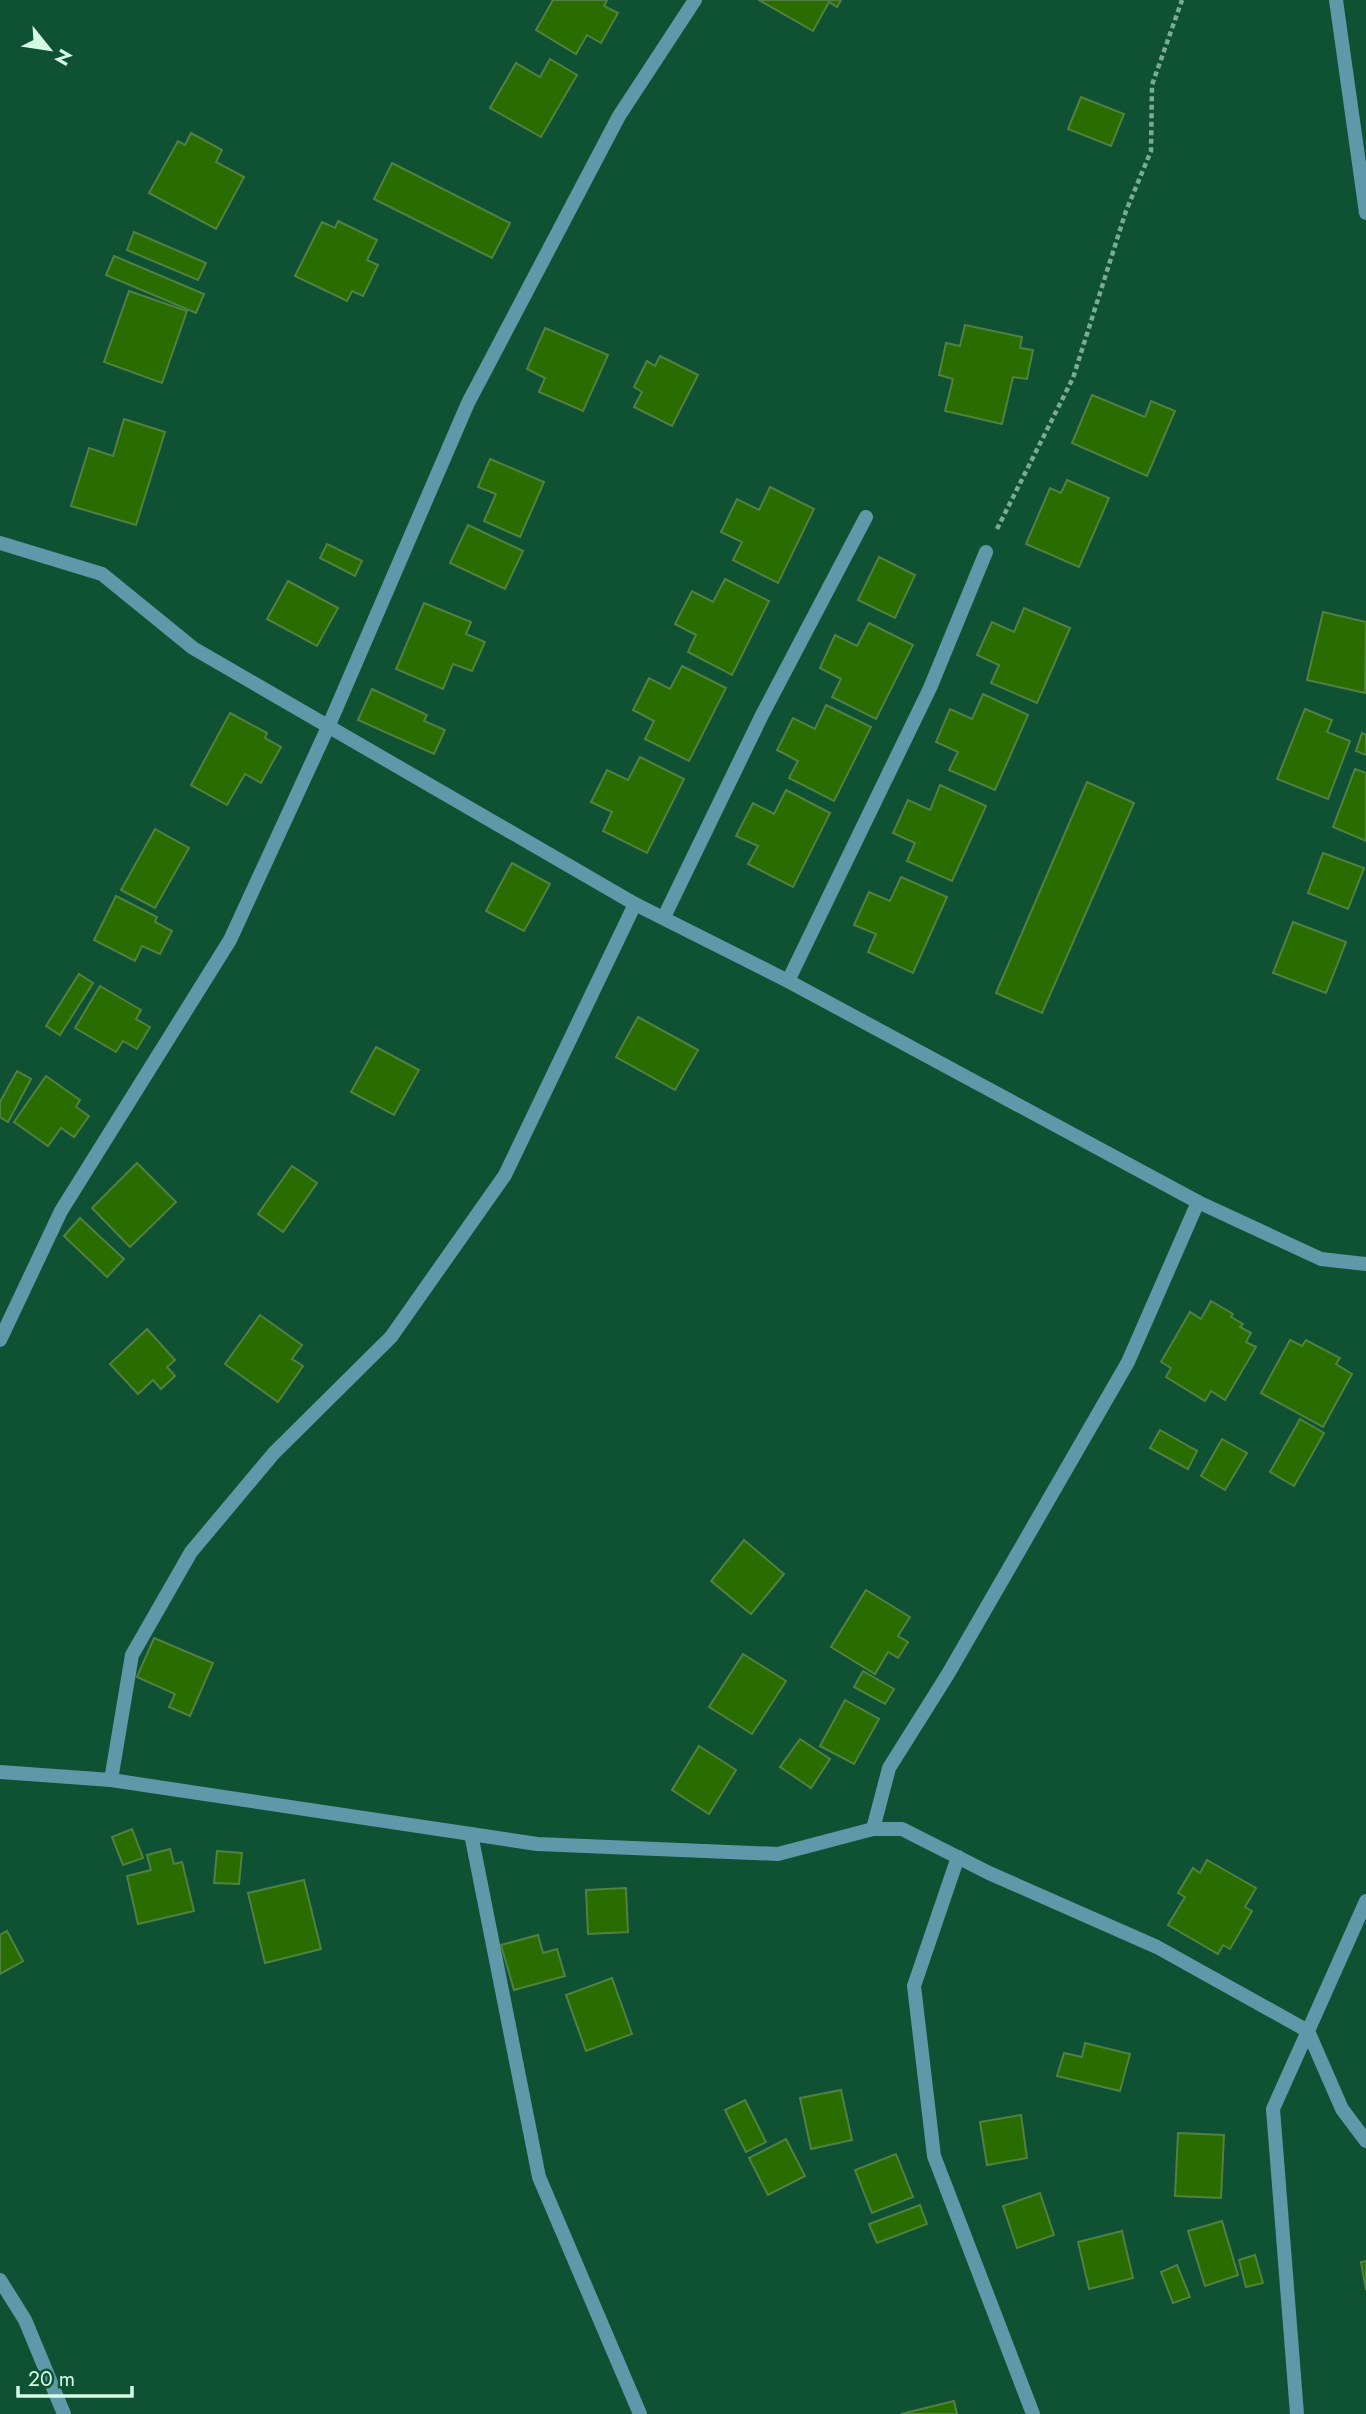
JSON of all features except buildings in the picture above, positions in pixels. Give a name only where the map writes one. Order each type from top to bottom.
[{"type":"street","points":[[0,1340],[61,1211],[230,940],[329,726],[468,403],[619,116],[695,0]]},
{"type":"street","points":[[1335,0],[1366,213]]},
{"type":"street","points":[[664,917],[762,715],[866,517]]},
{"type":"street","points":[[0,543],[102,573],[193,648],[635,904],[788,981],[1198,1202],[1321,1259],[1366,1264]]},
{"type":"street","points":[[788,981],[930,688],[986,552]]},
{"type":"street","points":[[111,1780],[132,1655],[191,1552],[274,1453],[391,1337],[505,1175],[635,904]]},
{"type":"street","points":[[873,1829],[889,1768],[948,1674],[1128,1362],[1198,1202]]},
{"type":"street","points":[[0,1772],[111,1780],[537,1844],[778,1854],[873,1829],[902,1829],[1157,1947],[1308,2031],[1342,2109],[1366,2141]]},
{"type":"street","points":[[471,1834],[539,2177],[640,2414]]},
{"type":"street","points":[[958,1857],[915,1986],[934,2157],[1033,2414]]},
{"type":"street","points":[[1297,2414],[1273,2109],[1366,1901]]},
{"type":"street","points":[[0,2280],[25,2320],[64,2414]]},
{"type":"path","points":[[986,552],[1073,378],[1126,211],[1151,151],[1152,85],[1182,0]]}]
